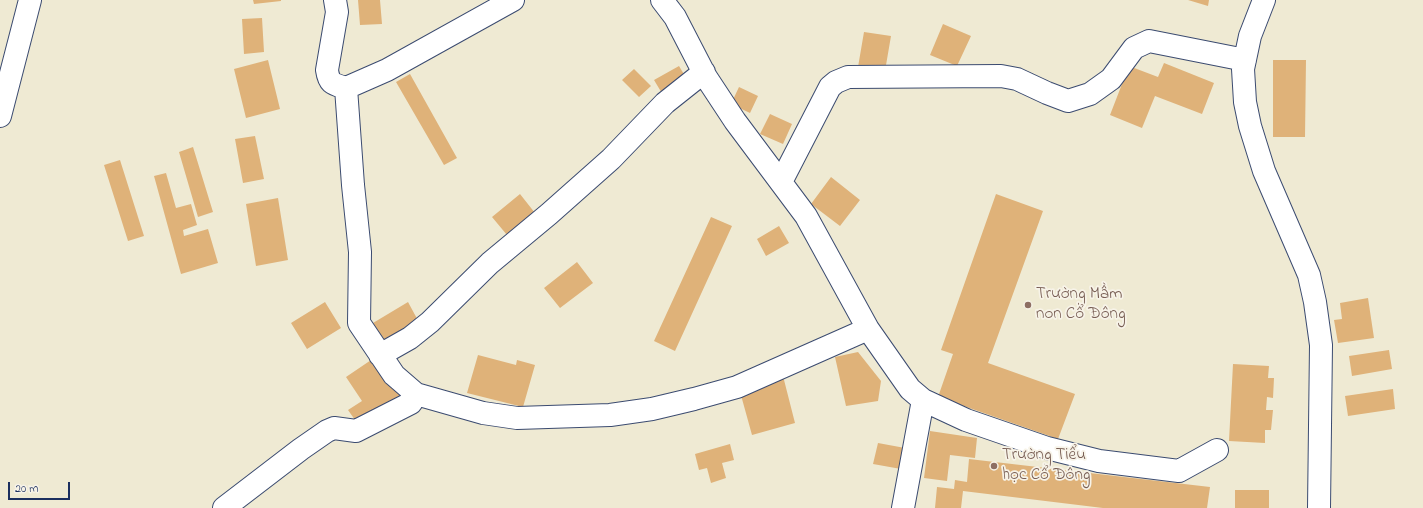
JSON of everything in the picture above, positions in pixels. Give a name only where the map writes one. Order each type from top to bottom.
[{"type":"street","points":[[0,116],[30,0]]},
{"type":"street","points":[[335,0],[337,12],[328,77],[334,84],[346,88],[387,70],[513,0]]},
{"type":"street","points":[[662,0],[675,17],[706,78],[735,121],[806,216],[868,329],[910,389],[923,400],[974,422],[1047,448],[1099,461],[1180,471],[1217,450]]},
{"type":"street","points":[[1264,0],[1250,36],[1243,69],[1245,102],[1250,126],[1264,171],[1309,276],[1316,302],[1322,345],[1318,508]]},
{"type":"street","points":[[781,182],[830,87],[836,82],[848,77],[1001,76],[1017,79],[1068,101],[1090,94],[1111,79],[1134,48],[1149,41],[1245,60]]},
{"type":"street","points":[[380,355],[410,338],[430,322],[490,263],[549,214],[611,159],[665,103],[704,72]]},
{"type":"street","points":[[346,88],[353,185],[360,252],[359,323],[394,375],[416,394],[483,413],[517,418],[610,415],[652,409],[737,387],[868,329]]},
{"type":"street","points":[[224,508],[327,431],[334,428],[356,431],[411,402],[416,394]]},
{"type":"street","points":[[903,508],[923,400]]},
{"type":"building","points":[[253,0],[281,0],[281,1],[254,4]]},
{"type":"building","points":[[358,0],[380,0],[382,24],[360,25]]},
{"type":"building","points":[[1188,0],[1209,0],[1208,6]]},
{"type":"building","points":[[262,18],[264,52],[244,54],[242,19]]},
{"type":"building","points":[[943,24],[971,36],[957,66],[930,55]]},
{"type":"building","points":[[864,32],[891,36],[885,71],[858,67]]},
{"type":"building","points":[[268,60],[280,109],[246,118],[234,69]]},
{"type":"building","points":[[1273,60],[1306,60],[1305,137],[1273,137]]},
{"type":"building","points":[[1164,63],[1214,83],[1202,114],[1155,96],[1142,128],[1110,115],[1129,66],[1158,77]]},
{"type":"building","points":[[679,66],[688,81],[663,95],[654,80]]},
{"type":"building","points":[[634,69],[651,86],[639,97],[622,80]]},
{"type":"building","points":[[410,74],[457,158],[444,165],[396,82]]},
{"type":"building","points":[[739,87],[758,96],[750,113],[731,104]]},
{"type":"building","points":[[770,114],[792,124],[783,144],[760,134]]},
{"type":"building","points":[[255,136],[264,179],[243,183],[235,139]]},
{"type":"building","points":[[193,147],[213,212],[198,217],[179,152]]},
{"type":"building","points":[[120,160],[144,236],[128,241],[104,165]]},
{"type":"building","points":[[166,173],[176,208],[191,204],[197,225],[183,230],[184,236],[208,229],[218,263],[181,274],[154,176]]},
{"type":"building","points":[[831,177],[860,200],[840,226],[811,204]]},
{"type":"building","points":[[520,194],[535,213],[507,235],[492,217]]},
{"type":"building","points":[[996,194],[1043,211],[988,363],[1075,394],[1058,439],[938,397],[953,354],[941,350]]},
{"type":"building","points":[[278,198],[288,260],[256,266],[246,204]]},
{"type":"building","points":[[711,217],[732,226],[675,351],[654,341]]},
{"type":"building","points":[[779,226],[789,243],[766,256],[757,239]]},
{"type":"building","points":[[577,262],[593,283],[560,308],[544,288]]},
{"type":"building","points":[[1368,298],[1374,338],[1338,343],[1334,320],[1342,319],[1340,303]]},
{"type":"building","points":[[325,302],[341,328],[307,349],[291,323]]},
{"type":"building","points":[[408,302],[421,326],[387,346],[373,323]]},
{"type":"building","points":[[1389,350],[1392,369],[1352,376],[1349,356]]},
{"type":"building","points":[[858,352],[881,381],[878,401],[846,406],[835,357]]},
{"type":"building","points":[[478,355],[516,365],[517,360],[535,365],[523,407],[467,393]]},
{"type":"building","points":[[377,356],[405,397],[360,427],[348,410],[362,401],[346,377]]},
{"type":"building","points":[[1233,364],[1269,366],[1268,378],[1274,378],[1273,398],[1267,397],[1266,410],[1273,410],[1271,430],[1265,430],[1265,443],[1229,441]]},
{"type":"building","points":[[783,376],[795,423],[752,435],[739,388]]},
{"type":"building","points":[[1393,389],[1395,409],[1348,416],[1345,396]]},
{"type":"building","points":[[930,431],[977,438],[975,458],[950,455],[947,481],[924,478]]},
{"type":"building","points":[[878,443],[905,448],[901,469],[873,464]]},
{"type":"building","points":[[730,444],[734,460],[722,463],[726,478],[711,483],[707,468],[699,470],[695,454]]},
{"type":"building","points":[[969,459],[1210,487],[1207,508],[1103,508],[963,491],[961,508],[935,508],[937,487],[954,489],[955,480],[967,482]]},
{"type":"building","points":[[1235,490],[1269,490],[1269,508],[1235,508]]},
{"type":"place","name":"Trường Mầm non Cổ Đông","points":[[1028,305]]},
{"type":"place","name":"Trường Tiểu học Cổ Đông","points":[[994,466]]}]
